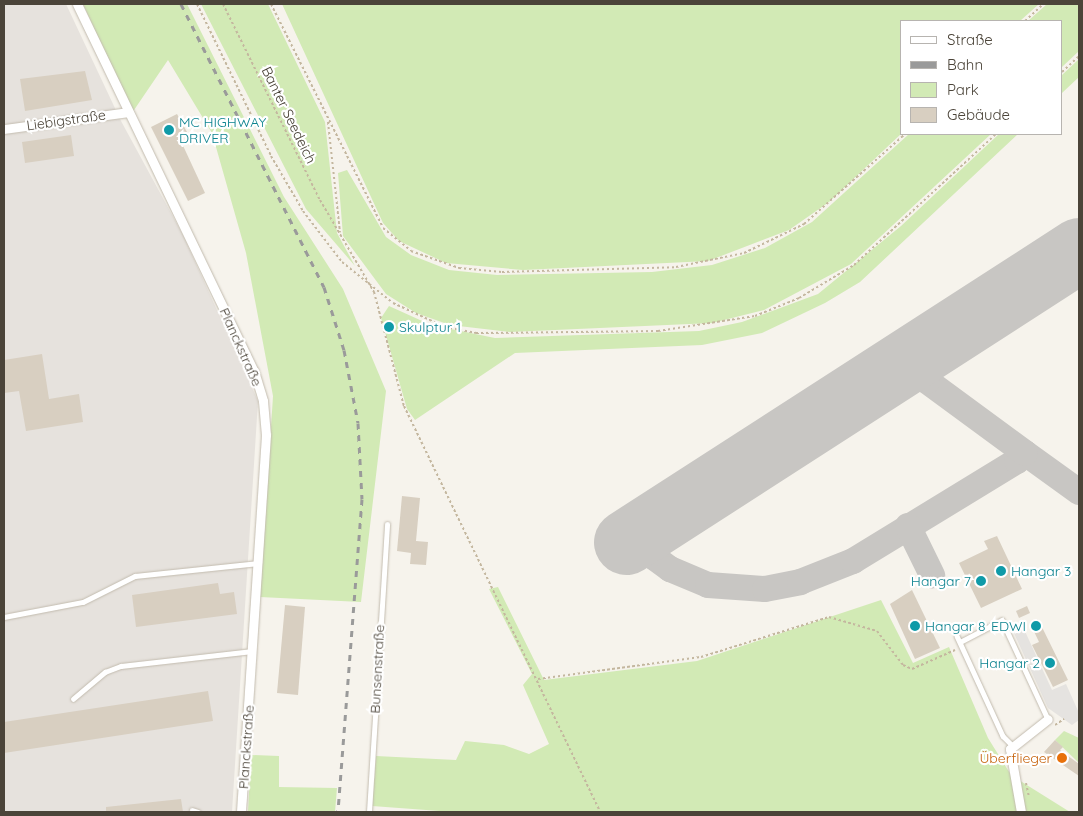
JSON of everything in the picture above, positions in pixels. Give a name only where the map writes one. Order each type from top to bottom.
[{"type":"street","name":"Planckstraße","points":[[77,4],[260,389],[266,434],[241,812]]},
{"type":"street","name":"Liebigstraße","points":[[4,129],[128,112]]},
{"type":"street","points":[[1021,812],[1012,745],[1048,719]]},
{"type":"lane","name":"Bunsenstraße","points":[[369,812],[387,525]]},
{"type":"lane","points":[[4,617],[84,602],[135,576],[258,563]]},
{"type":"lane","points":[[961,644],[1002,620],[1048,719]]},
{"type":"lane","points":[[957,636],[1003,736],[1012,745]]},
{"type":"lane","points":[[73,699],[105,672],[121,666],[252,651]]},
{"type":"lane","points":[[192,810],[198,812]]},
{"type":"path","points":[[197,4],[303,211],[342,262],[374,292],[422,318],[476,334],[648,332],[728,323],[798,298],[854,265],[995,135]]},
{"type":"path","name":"Banter Seedeich","points":[[223,4],[340,235],[374,292]]},
{"type":"path","points":[[271,4],[383,228],[395,240],[428,259],[502,272],[676,267],[744,253],[804,224],[904,135]]},
{"type":"path","points":[[1025,20],[1043,4]]},
{"type":"path","points":[[1063,71],[1079,56]]},
{"type":"path","points":[[328,120],[340,235]]},
{"type":"path","points":[[374,292],[404,406],[600,812]]},
{"type":"path","points":[[537,680],[701,657],[829,617],[877,631],[903,665],[912,669],[961,644]]},
{"type":"path","points":[[1049,729],[1064,719]]},
{"type":"path","points":[[1026,780],[1030,805]]},
{"type":"shaded area","points":[[4,4],[66,4],[121,121],[183,235],[258,401],[232,812],[4,812]]},
{"type":"shaded area","points":[[1023,627],[1052,690],[1066,684],[1079,713],[1079,720],[1072,725],[1048,708],[1013,631]]},
{"type":"green space","points":[[83,4],[187,4],[284,197],[343,289],[386,391],[361,602],[260,597],[273,396],[246,253],[212,133],[168,60],[132,113]]},
{"type":"green space","points":[[201,4],[268,4],[325,122],[337,233],[355,266],[306,209]]},
{"type":"green space","points":[[282,4],[1039,4],[1021,20],[900,20],[900,135],[829,202],[789,230],[708,261],[523,270],[446,263],[399,241],[383,223]]},
{"type":"green space","points":[[1047,4],[1079,4],[1079,51],[1063,66],[1063,20],[1029,20]]},
{"type":"green space","points":[[1079,59],[1079,77],[1063,92],[1063,74]]},
{"type":"green space","points":[[908,135],[990,135],[851,264],[764,310],[712,323],[510,332],[450,325],[416,313],[386,294],[343,236],[338,173],[347,170],[386,237],[411,255],[449,270],[497,275],[652,272],[712,265],[765,248],[812,222]]},
{"type":"green space","points":[[998,135],[1017,135],[860,282],[825,303],[762,333],[702,345],[515,353],[415,420],[407,409],[381,318],[389,306],[431,325],[495,338],[699,331],[742,322],[818,294],[901,226]]},
{"type":"green space","points":[[498,587],[544,680],[697,661],[881,600],[913,663],[949,647],[988,738],[1011,775],[1070,812],[453,812],[372,806],[376,756],[456,760],[465,741],[504,745],[529,754],[549,744],[523,685],[532,674],[489,589]]},
{"type":"green space","points":[[1064,731],[1079,738],[1079,763],[1055,740]]},
{"type":"green space","points":[[251,755],[279,756],[279,787],[337,788],[335,812],[248,812]]},
{"type":"building","points":[[85,71],[92,100],[25,111],[20,79]]},
{"type":"building","points":[[177,114],[187,132],[179,137],[205,193],[188,201],[151,127]]},
{"type":"building","points":[[71,135],[74,156],[25,163],[22,142]]},
{"type":"building","points":[[42,354],[49,399],[79,394],[83,422],[26,431],[19,391],[4,393],[4,360]]},
{"type":"building","points":[[402,496],[420,498],[416,541],[428,542],[426,565],[410,564],[411,553],[397,551]]},
{"type":"building","points":[[997,536],[1022,589],[981,608],[959,563],[988,549],[984,541]]},
{"type":"building","points":[[218,583],[220,594],[234,592],[237,614],[136,627],[132,595]]},
{"type":"building","name":"Hangar 8","points":[[912,590],[940,648],[915,659],[890,604]]},
{"type":"building","points":[[285,605],[305,607],[298,695],[277,693]]},
{"type":"building","points":[[1027,606],[1030,613],[1019,618],[1016,611]]},
{"type":"building","name":"Hangar 2","points":[[1038,619],[1068,680],[1053,687],[1032,645],[1039,642],[1030,623]]},
{"type":"building","points":[[208,691],[213,721],[4,753],[4,722]]},
{"type":"building","name":"Überflieger","points":[[1055,740],[1063,747],[1060,750],[1079,764],[1079,776],[1044,752]]},
{"type":"building","points":[[181,799],[183,812],[106,812],[106,807]]},
{"type":"taxiway","points":[[660,521],[649,543],[655,558],[670,569],[708,585],[765,589],[800,582],[853,561],[1017,461],[1025,453],[927,381],[921,360],[929,348]]},
{"type":"taxiway","points":[[1025,453],[1079,492]]},
{"type":"taxiway","points":[[908,526],[932,575]]},
{"type":"runway","points":[[626,542],[1079,250]]},
{"type":"railway","points":[[181,4],[324,287],[344,350],[358,423],[362,499],[338,812]]},
{"type":"place","name":"MC HIGHWAY DRIVER","points":[[169,130]]},
{"type":"place","name":"Skulptur 1","points":[[389,327]]},
{"type":"place","name":"Hangar 3","points":[[1001,571]]},
{"type":"place","name":"Hangar 7","points":[[981,581]]},
{"type":"place","name":"Hangar 8","points":[[915,626]]},
{"type":"place","name":"EDWI","points":[[1036,626]]},
{"type":"place","name":"Hangar 2","points":[[1050,663]]},
{"type":"place","name":"Überflieger","points":[[1062,758]]}]
